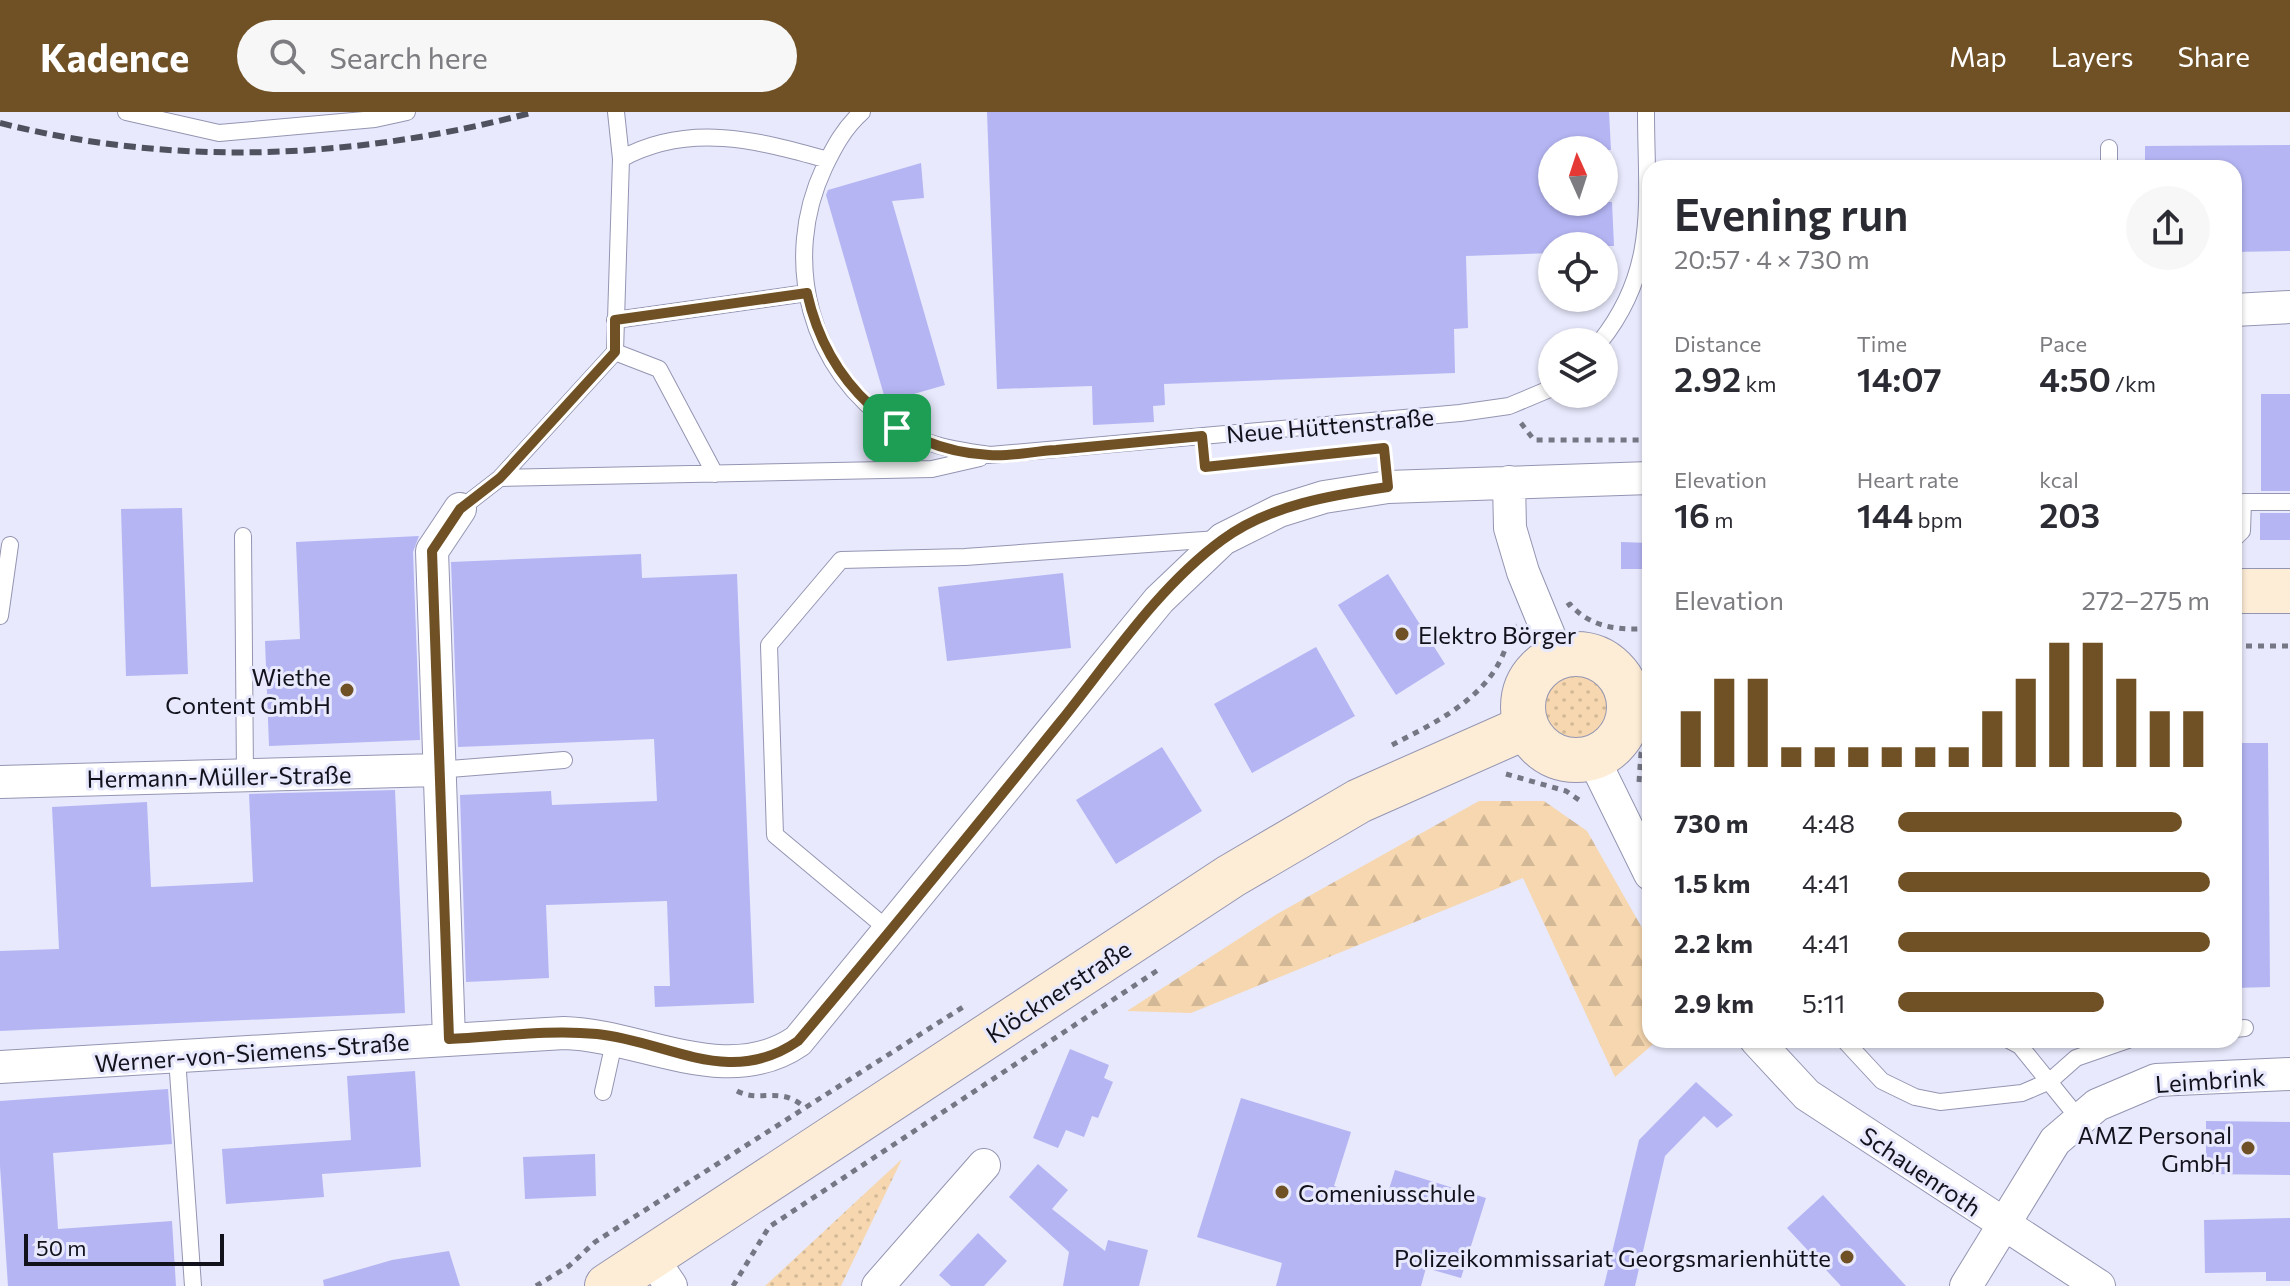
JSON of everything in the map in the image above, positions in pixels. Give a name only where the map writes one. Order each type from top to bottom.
[{"type":"main road","points":[[2242,597],[2271,621]]},
{"type":"main road","points":[[1591,656],[1638,690],[1620,738],[1593,758],[1577,761],[1546,752],[1526,727],[1524,693],[1543,665],[1558,657],[1591,656]]},
{"type":"main road","name":"Klöcknerstraße","points":[[607,1286],[661,1272],[1231,876],[1359,801],[1486,742],[1526,727]]},
{"type":"street","points":[[2242,310],[2290,307]]},
{"type":"street","name":"Werner-von-Siemens-Straße","points":[[0,1067],[564,1033],[615,1038],[693,1059],[729,1062],[760,1060],[781,1053],[798,1041],[891,932],[1159,600],[1223,539],[1279,511],[1324,497],[1388,487],[1642,478]]},
{"type":"street","points":[[1509,482],[1510,528],[1523,572],[1558,657]]},
{"type":"street","points":[[449,1039],[437,770],[432,551],[460,509]]},
{"type":"street","points":[[1593,758],[1642,858]]},
{"type":"street","name":"Hermann-Müller-Straße","points":[[0,782],[437,770]]},
{"type":"street","name":"Schauenroth","points":[[1763,1048],[1807,1095],[2099,1286]]},
{"type":"street","name":"Leimbrink","points":[[1966,1286],[2055,1141],[2097,1105],[2156,1080],[2290,1074]]},
{"type":"street","points":[[878,1286],[984,1165]]},
{"type":"lane","points":[[126,112],[219,133],[375,119],[407,112]]},
{"type":"lane","points":[[460,509],[500,478],[615,352],[621,159],[616,112]]},
{"type":"lane","name":"Neue Hüttenstraße","points":[[862,112],[846,130],[828,160],[813,193],[803,236],[807,293],[815,328],[838,371],[864,402],[897,428],[940,447],[990,455],[1509,406],[1538,394]]},
{"type":"lane","points":[[1646,112],[1646,160]]},
{"type":"lane","points":[[621,159],[672,138],[714,136],[780,146],[828,160]]},
{"type":"lane","points":[[2109,148],[2109,160]]},
{"type":"lane","points":[[1611,328],[1639,278],[1642,258]]},
{"type":"lane","points":[[615,320],[807,293]]},
{"type":"lane","points":[[615,352],[659,369],[715,474]]},
{"type":"lane","points":[[500,478],[932,469],[990,455]]},
{"type":"lane","points":[[2242,531],[2243,502],[2290,502]]},
{"type":"lane","points":[[243,536],[245,775]]},
{"type":"lane","points":[[891,932],[775,835],[769,645],[778,633],[841,560],[965,557],[1223,539]]},
{"type":"lane","points":[[0,616],[10,545]]},
{"type":"lane","points":[[437,770],[564,760]]},
{"type":"lane","points":[[603,1092],[615,1038]]},
{"type":"lane","points":[[1851,1048],[1882,1081],[1915,1097],[1940,1102],[2022,1093],[2050,1081],[2076,1058],[2105,1048]]},
{"type":"lane","points":[[2022,1048],[2080,1120]]},
{"type":"lane","points":[[177,1058],[193,1286]]},
{"type":"path","points":[[1509,406],[1534,440],[1642,440]]},
{"type":"path","points":[[1202,436],[1205,467],[1384,448],[1388,487]]},
{"type":"path","points":[[1570,604],[1598,625],[1642,628]]},
{"type":"path","points":[[1637,774],[1638,690]]},
{"type":"path","points":[[1499,774],[1511,774],[1553,787],[1579,799]]},
{"type":"path","points":[[733,1286],[769,1227],[1160,968]]},
{"type":"path","points":[[729,1062],[730,1082],[736,1090],[745,1095],[784,1094],[803,1106]]},
{"type":"green space","points":[[1583,672],[1605,687],[1611,707],[1609,721],[1601,732],[1590,740],[1569,742],[1551,732],[1543,721],[1541,700],[1551,682],[1562,674]]},
{"type":"green space","points":[[1479,801],[1544,801],[1587,831],[1642,928],[1642,1048],[1649,1048],[1615,1077],[1523,878],[1191,1013],[1127,1011],[1277,914]]},
{"type":"green space","points":[[902,1159],[841,1286],[765,1286]]},
{"type":"building","points":[[987,112],[1609,112],[1610,136],[1538,136],[1538,216],[1613,216],[1613,232],[1538,232],[1538,253],[1466,256],[1468,328],[1454,329],[1455,373],[1164,384],[1165,405],[1153,406],[1154,422],[1093,425],[1092,386],[997,389]]},
{"type":"building","points":[[2290,145],[2290,251],[2242,252],[2242,160],[2145,160],[2145,146]]},
{"type":"building","points":[[921,163],[924,198],[892,201],[945,385],[886,402],[826,195],[828,190]]},
{"type":"building","points":[[2261,394],[2290,394],[2290,491],[2261,491]]},
{"type":"building","points":[[182,508],[188,674],[126,676],[121,509]]},
{"type":"building","points":[[2260,513],[2290,513],[2290,540],[2260,540]]},
{"type":"building","points":[[419,536],[413,552],[420,740],[269,746],[265,641],[300,639],[296,542]]},
{"type":"building","points":[[1621,542],[1642,543],[1642,569],[1621,569]]},
{"type":"building","points":[[641,554],[642,578],[737,574],[754,1003],[655,1007],[654,986],[670,986],[667,901],[546,905],[549,978],[466,982],[460,795],[551,791],[552,805],[657,801],[654,739],[458,747],[451,562]]},
{"type":"building","points":[[1063,573],[1071,648],[947,661],[938,587]]},
{"type":"building","points":[[1388,574],[1445,664],[1396,695],[1338,605]]},
{"type":"building","points":[[1316,647],[1355,716],[1252,773],[1214,704]]},
{"type":"building","points":[[2242,743],[2268,743],[2270,987],[2242,988]]},
{"type":"building","points":[[1162,747],[1202,811],[1116,864],[1076,800]]},
{"type":"building","points":[[395,790],[405,1013],[0,1031],[0,951],[59,949],[52,807],[147,802],[151,887],[253,882],[249,794]]},
{"type":"building","points":[[1070,1049],[1109,1065],[1104,1078],[1113,1082],[1098,1118],[1092,1116],[1084,1137],[1066,1130],[1058,1148],[1033,1138]]},
{"type":"building","points":[[415,1071],[421,1167],[322,1174],[324,1197],[226,1204],[222,1149],[351,1140],[347,1076]]},
{"type":"building","points":[[1696,1082],[1733,1115],[1717,1128],[1704,1116],[1665,1156],[1635,1286],[1604,1286],[1639,1140]]},
{"type":"building","points":[[168,1089],[172,1144],[53,1153],[58,1229],[172,1221],[176,1286],[8,1286],[0,1166],[0,1101]]},
{"type":"building","name":"Comeniusschule","points":[[1241,1098],[1351,1132],[1334,1186],[1385,1202],[1395,1170],[1486,1198],[1461,1278],[1426,1268],[1421,1286],[1276,1286],[1282,1263],[1197,1237]]},
{"type":"building","name":"AMZ Personal GmbH","points":[[2206,1121],[2290,1122],[2290,1175],[2206,1174]]},
{"type":"building","points":[[595,1154],[596,1196],[525,1199],[523,1157]]},
{"type":"building","points":[[1038,1164],[1068,1190],[1052,1209],[1105,1251],[1108,1240],[1148,1250],[1139,1286],[1063,1286],[1069,1252],[1009,1197]]},
{"type":"building","name":"Polizeikommissariat Georgsmarienhütte","points":[[1823,1195],[1906,1286],[1841,1286],[1787,1228]]},
{"type":"building","points":[[2290,1218],[2290,1281],[2266,1281],[2266,1272],[2205,1273],[2204,1220]]},
{"type":"building","points":[[978,1233],[1007,1261],[984,1286],[951,1286],[939,1275]]},
{"type":"building","points":[[449,1251],[460,1286],[324,1286],[323,1280],[392,1260]]},
{"type":"railway","points":[[0,123],[134,147],[201,152],[268,152],[401,140],[534,112]]},
{"type":"place","name":"Elektro Börger","points":[[1402,634]]},
{"type":"place","name":"Wiethe Content GmbH","points":[[347,690]]},
{"type":"place","name":"AMZ Personal GmbH","points":[[2248,1148]]},
{"type":"place","name":"Comeniusschule","points":[[1282,1192]]},
{"type":"place","name":"Polizeikommissariat Georgsmarienhütte","points":[[1847,1257]]},
{"type":"route","points":[[807,293],[815,328],[838,371],[864,402],[897,428],[940,447],[990,455],[1202,436],[1205,467],[1384,448],[1388,487],[1324,497],[1279,511],[1223,539],[1159,600],[891,932],[798,1041],[781,1053],[760,1060],[729,1062],[693,1059],[597,1034],[449,1039],[437,770],[432,551],[460,509],[500,478],[615,352],[615,320],[807,293]]}]
